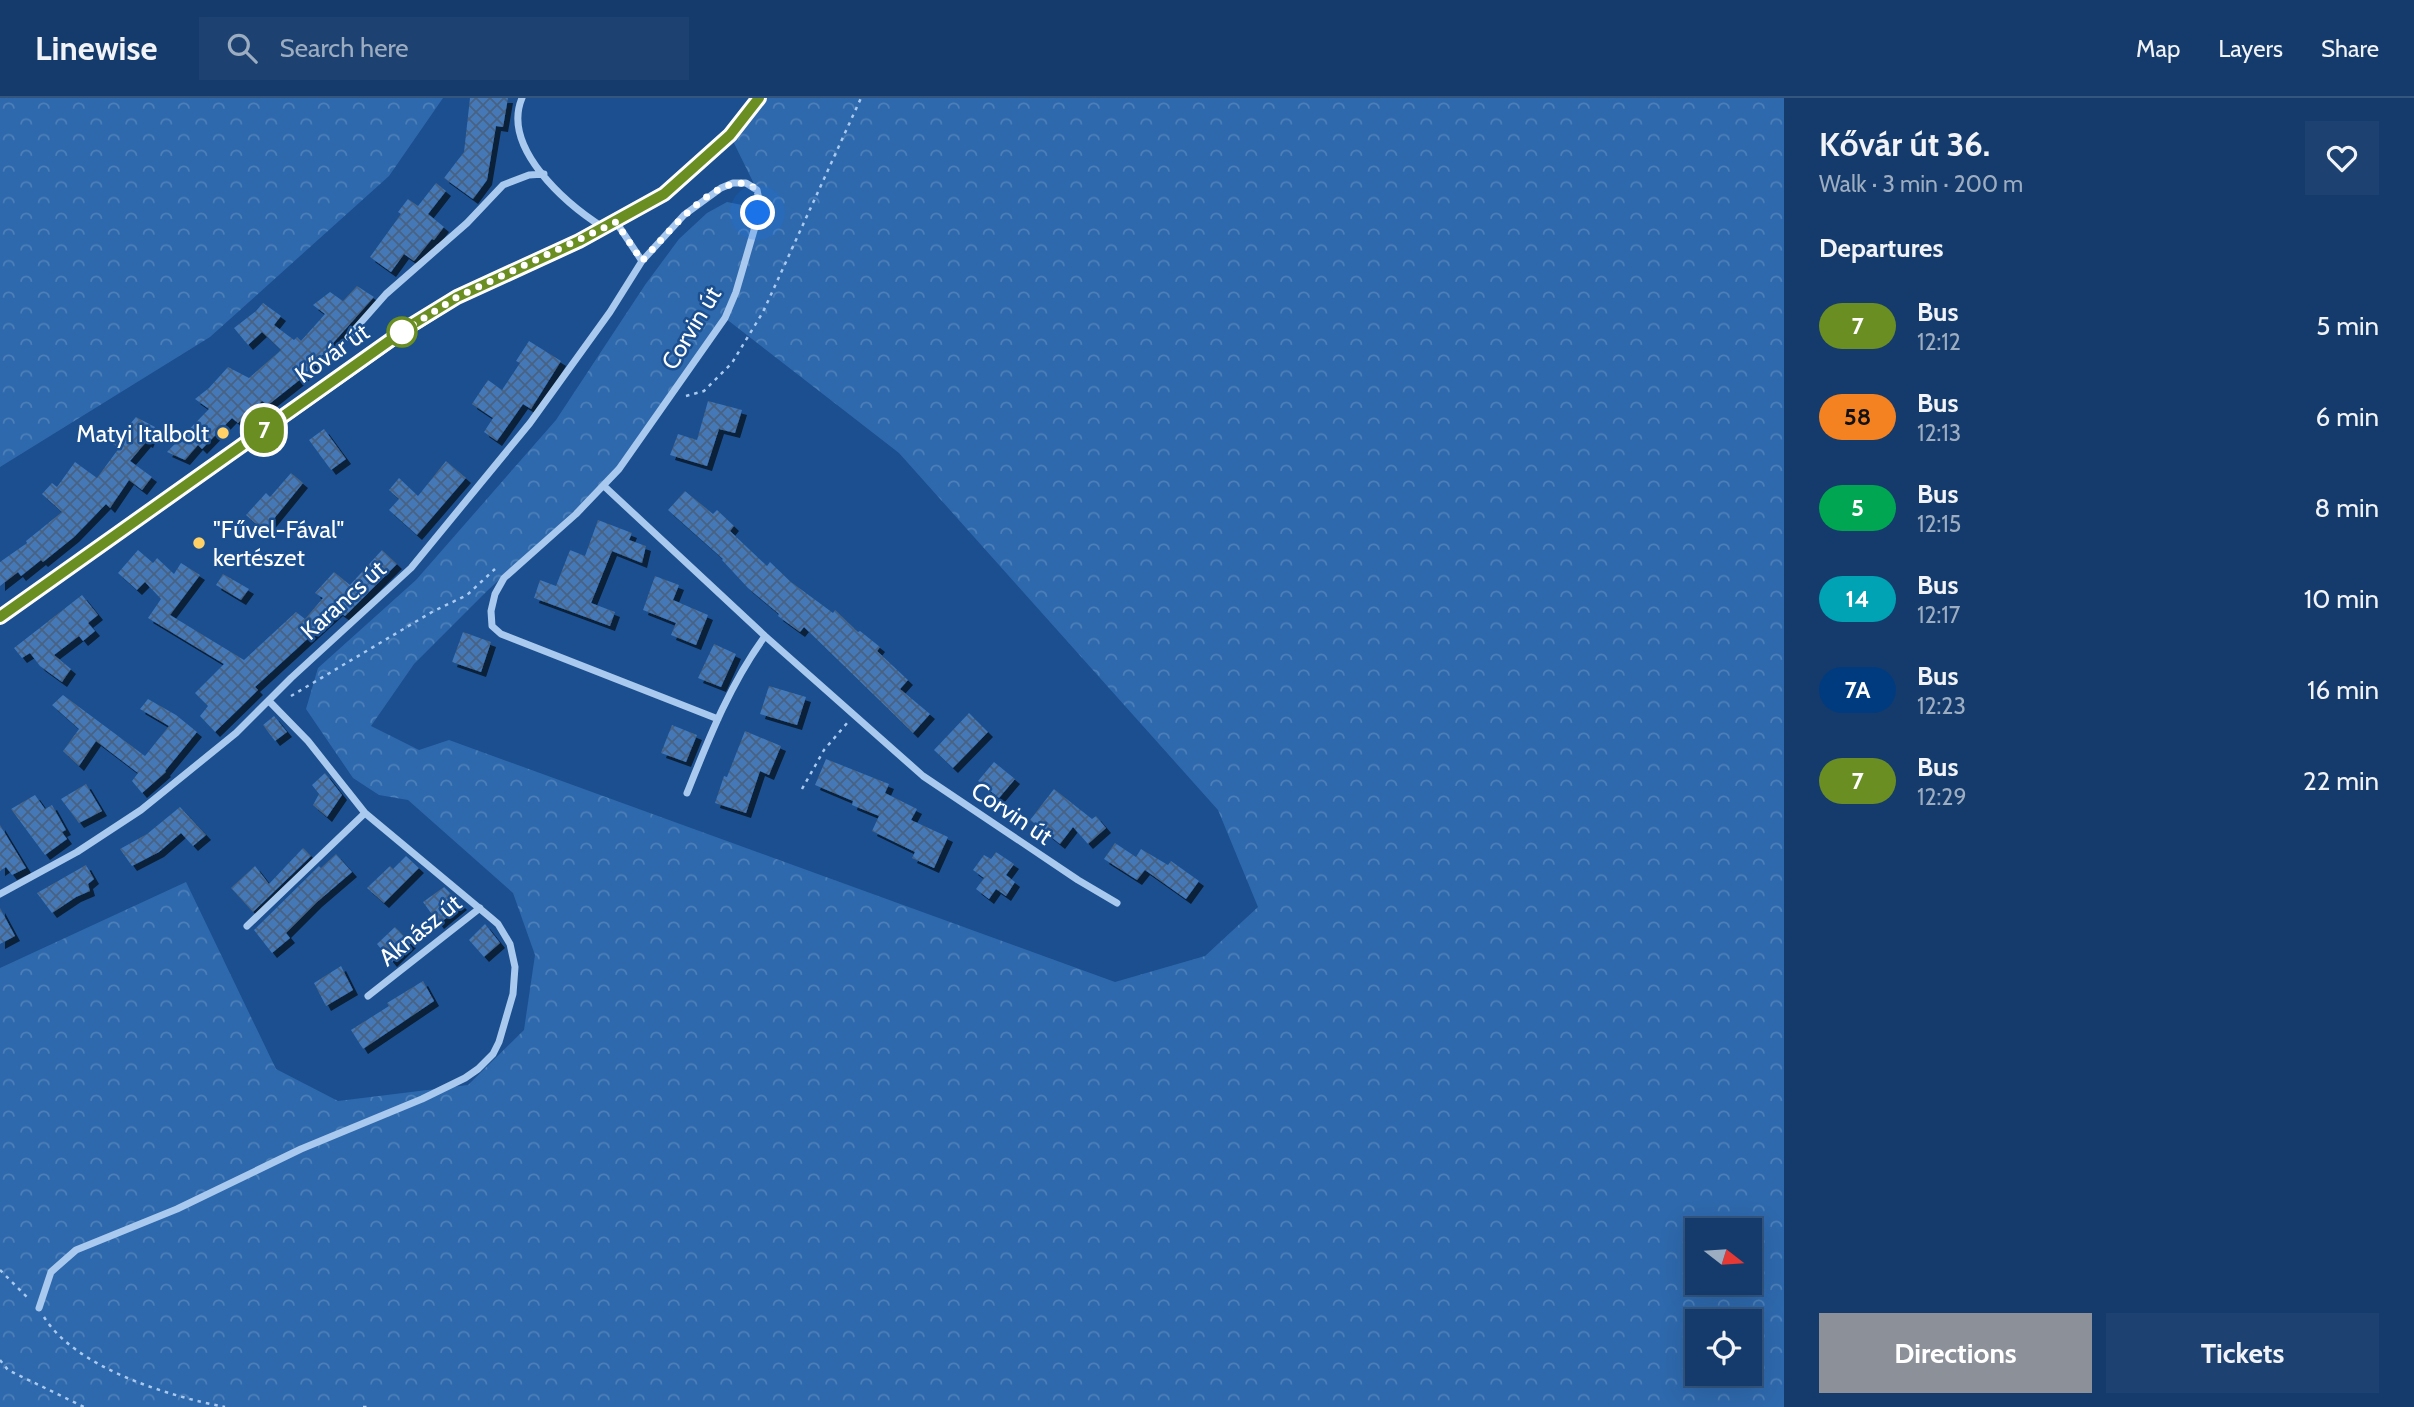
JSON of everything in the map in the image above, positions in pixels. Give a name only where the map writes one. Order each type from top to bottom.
[{"type":"main road","points":[[610,225],[664,194],[730,135],[759,98]]},
{"type":"main road","name":"Kővár út","points":[[0,617],[413,324],[457,297],[610,225]]},
{"type":"street","points":[[522,98],[518,117],[528,157],[581,213],[610,225],[642,261]]},
{"type":"street","name":"Kővár út","points":[[348,337],[386,294],[467,223],[503,185],[529,175],[544,174]]},
{"type":"street","name":"Corvin út","points":[[642,261],[684,215],[721,188],[740,182],[757,190],[759,200],[755,227],[731,304],[715,333],[630,455],[604,486],[560,529],[503,578],[491,607],[492,626],[497,632],[718,719]]},
{"type":"street","name":"Karancs út","points":[[0,894],[77,852],[160,796],[229,739],[291,678],[398,581],[420,558],[530,423],[610,312],[642,261]]},
{"type":"street","name":"Corvin út","points":[[604,486],[765,636],[923,776],[1077,880],[1117,903]]},
{"type":"street","points":[[687,793],[740,673],[765,636]]},
{"type":"street","name":"Aknász út","points":[[269,701],[308,741],[365,813],[480,908],[368,996]]},
{"type":"street","points":[[247,926],[365,813]]},
{"type":"street","points":[[38,1308],[51,1272],[76,1250],[177,1209],[301,1149],[422,1099],[478,1069],[493,1054],[499,1042],[510,1007],[514,976],[513,955],[505,933],[480,908]]},
{"type":"path","points":[[668,401],[704,391],[732,363],[764,312],[861,98]]},
{"type":"path","points":[[269,701],[294,695],[432,612],[467,595],[495,569],[513,569]]},
{"type":"path","points":[[803,789],[824,750],[845,724],[856,716]]},
{"type":"path","points":[[0,1270],[38,1308],[53,1331],[84,1357],[141,1383],[225,1407]]},
{"type":"path","points":[[0,1360],[8,1370],[83,1407]]},
{"type":"path","points":[[363,1407],[369,1407]]},
{"type":"green space","points":[[0,98],[443,98],[389,176],[210,337],[0,467]]},
{"type":"green space","points":[[759,98],[1784,98],[1784,1407],[0,1407],[0,968],[186,882],[276,1069],[338,1101],[468,1085],[524,1030],[535,955],[513,893],[408,800],[379,795],[353,778],[306,709],[318,668],[416,580],[556,420],[645,285],[679,239],[707,213],[727,202],[747,206],[757,212],[757,190],[730,135]],"holes":[[[725,318],[899,453],[1218,810],[1258,907],[1205,956],[1115,982],[449,740],[419,750],[371,726],[414,664],[487,591],[619,469]]]},
{"type":"building","points":[[470,98],[508,98],[503,127],[496,126],[487,180],[473,199],[444,178],[464,152]]},
{"type":"building","points":[[436,183],[446,191],[428,214],[444,227],[414,261],[404,254],[391,272],[370,257],[401,214],[398,212],[408,199],[418,206]]},
{"type":"building","points":[[357,286],[374,297],[302,378],[268,405],[262,401],[238,423],[232,418],[202,449],[198,445],[185,460],[167,452],[209,409],[195,399],[228,367],[249,378],[281,350],[262,332],[248,345],[234,328],[263,303],[281,316],[274,325],[294,340],[297,337],[301,341],[325,314],[313,305],[330,292],[343,301]]},
{"type":"building","points":[[529,341],[561,361],[531,409],[523,404],[497,441],[484,432],[493,418],[472,404],[488,380],[502,390],[520,363],[516,361]]},
{"type":"building","points":[[708,401],[742,410],[735,433],[719,429],[707,466],[670,455],[678,434],[697,440]]},
{"type":"building","points":[[136,417],[155,427],[148,443],[146,442],[130,461],[152,477],[142,490],[129,480],[110,508],[106,504],[74,537],[43,562],[41,560],[21,576],[18,572],[0,586],[0,562],[27,543],[26,541],[62,512],[42,494],[52,483],[57,487],[75,462],[97,478],[119,448],[113,444]]},
{"type":"building","points":[[324,429],[346,459],[331,470],[309,440]]},
{"type":"building","points":[[446,461],[466,478],[417,535],[389,510],[399,499],[389,490],[399,478],[418,496]]},
{"type":"building","points":[[291,473],[303,483],[264,531],[246,515],[266,493],[270,497]]},
{"type":"building","points":[[685,491],[713,514],[717,510],[734,526],[730,531],[767,566],[770,562],[791,582],[833,613],[835,610],[858,632],[880,647],[877,651],[908,680],[900,689],[930,714],[913,733],[804,627],[800,632],[778,616],[779,614],[748,588],[723,559],[668,510]]},
{"type":"building","points":[[598,520],[632,533],[629,540],[646,546],[642,563],[612,551],[591,603],[615,612],[610,626],[534,598],[540,580],[556,586],[570,550],[585,556]]},
{"type":"building","points":[[138,550],[153,563],[157,558],[174,574],[181,563],[200,575],[170,615],[244,660],[296,612],[305,619],[323,598],[315,593],[334,572],[350,585],[382,550],[397,564],[345,616],[338,611],[255,687],[258,690],[215,732],[200,716],[208,706],[195,693],[224,664],[148,618],[161,599],[145,582],[137,590],[118,573]]},
{"type":"building","points":[[223,574],[249,589],[241,600],[216,585]]},
{"type":"building","points":[[655,576],[679,585],[673,600],[708,615],[696,645],[671,635],[676,623],[643,610]]},
{"type":"building","points":[[82,595],[98,615],[88,623],[95,631],[83,641],[79,636],[54,655],[71,669],[62,682],[40,666],[30,653],[22,658],[14,648]]},
{"type":"building","points":[[463,632],[491,642],[481,672],[452,662]]},
{"type":"building","points":[[714,644],[736,654],[721,687],[698,678]]},
{"type":"building","points":[[769,686],[806,697],[797,725],[760,714]]},
{"type":"building","points":[[63,695],[145,756],[169,726],[140,709],[148,699],[176,715],[197,732],[166,772],[142,793],[132,781],[138,773],[96,741],[79,766],[63,751],[79,729],[52,705]]},
{"type":"building","points":[[969,713],[988,732],[953,768],[934,750]]},
{"type":"building","points":[[274,716],[287,732],[275,741],[263,725]]},
{"type":"building","points":[[672,725],[697,735],[686,762],[661,753]]},
{"type":"building","points":[[745,731],[781,746],[769,775],[760,771],[746,813],[715,803]]},
{"type":"building","points":[[826,759],[889,784],[885,793],[917,809],[911,820],[948,837],[934,868],[912,858],[915,852],[872,831],[879,816],[852,805],[853,801],[815,785]]},
{"type":"building","points":[[994,762],[1015,779],[999,798],[978,781]]},
{"type":"building","points":[[325,773],[342,795],[327,817],[313,805],[319,794],[312,785]]},
{"type":"building","points":[[86,784],[102,811],[79,823],[61,799]]},
{"type":"building","points":[[1054,789],[1092,819],[1096,816],[1106,828],[1088,844],[1073,827],[1060,844],[1030,820]]},
{"type":"building","points":[[35,795],[45,809],[52,805],[66,830],[62,832],[67,839],[45,855],[11,809]]},
{"type":"building","points":[[180,807],[206,835],[193,846],[181,833],[159,852],[132,866],[120,849],[147,834]]},
{"type":"building","points":[[0,825],[26,868],[12,875],[6,867],[0,871]]},
{"type":"building","points":[[1115,843],[1136,857],[1141,849],[1168,865],[1171,861],[1199,881],[1186,899],[1145,870],[1137,880],[1104,859]]},
{"type":"building","points":[[303,848],[311,856],[253,912],[231,888],[255,866],[269,884]]},
{"type":"building","points":[[996,852],[1014,864],[1006,875],[1015,882],[1006,896],[996,889],[989,899],[976,889],[984,878],[973,870],[984,855],[991,859]]},
{"type":"building","points":[[336,854],[352,872],[286,933],[290,938],[272,953],[254,930],[319,866],[321,868]]},
{"type":"building","points":[[406,856],[419,868],[384,903],[367,888],[390,866],[393,869]]},
{"type":"building","points":[[86,865],[94,879],[88,884],[90,891],[52,913],[37,893]]},
{"type":"building","points":[[444,887],[462,905],[439,924],[423,902]]},
{"type":"building","points":[[0,908],[15,936],[0,944]]},
{"type":"building","points":[[485,924],[500,943],[484,957],[469,940]]},
{"type":"building","points":[[395,927],[411,943],[392,962],[377,944]]},
{"type":"building","points":[[341,966],[353,990],[326,1006],[314,983]]},
{"type":"building","points":[[423,981],[434,1001],[363,1049],[351,1030]]},
{"type":"bus line","name":"7","points":[[0,617],[413,324],[457,297],[579,241],[664,194],[730,135],[759,98]]},
{"type":"place","name":"Matyi Italbolt","points":[[223,433]]},
{"type":"place","name":"\"Fűvel-Fával\" kertészet","points":[[199,543]]},
{"type":"route","points":[[402,332],[397,335],[457,297],[616,222],[642,261],[684,215],[721,188],[733,183],[746,183],[757,190],[758,213]]}]
